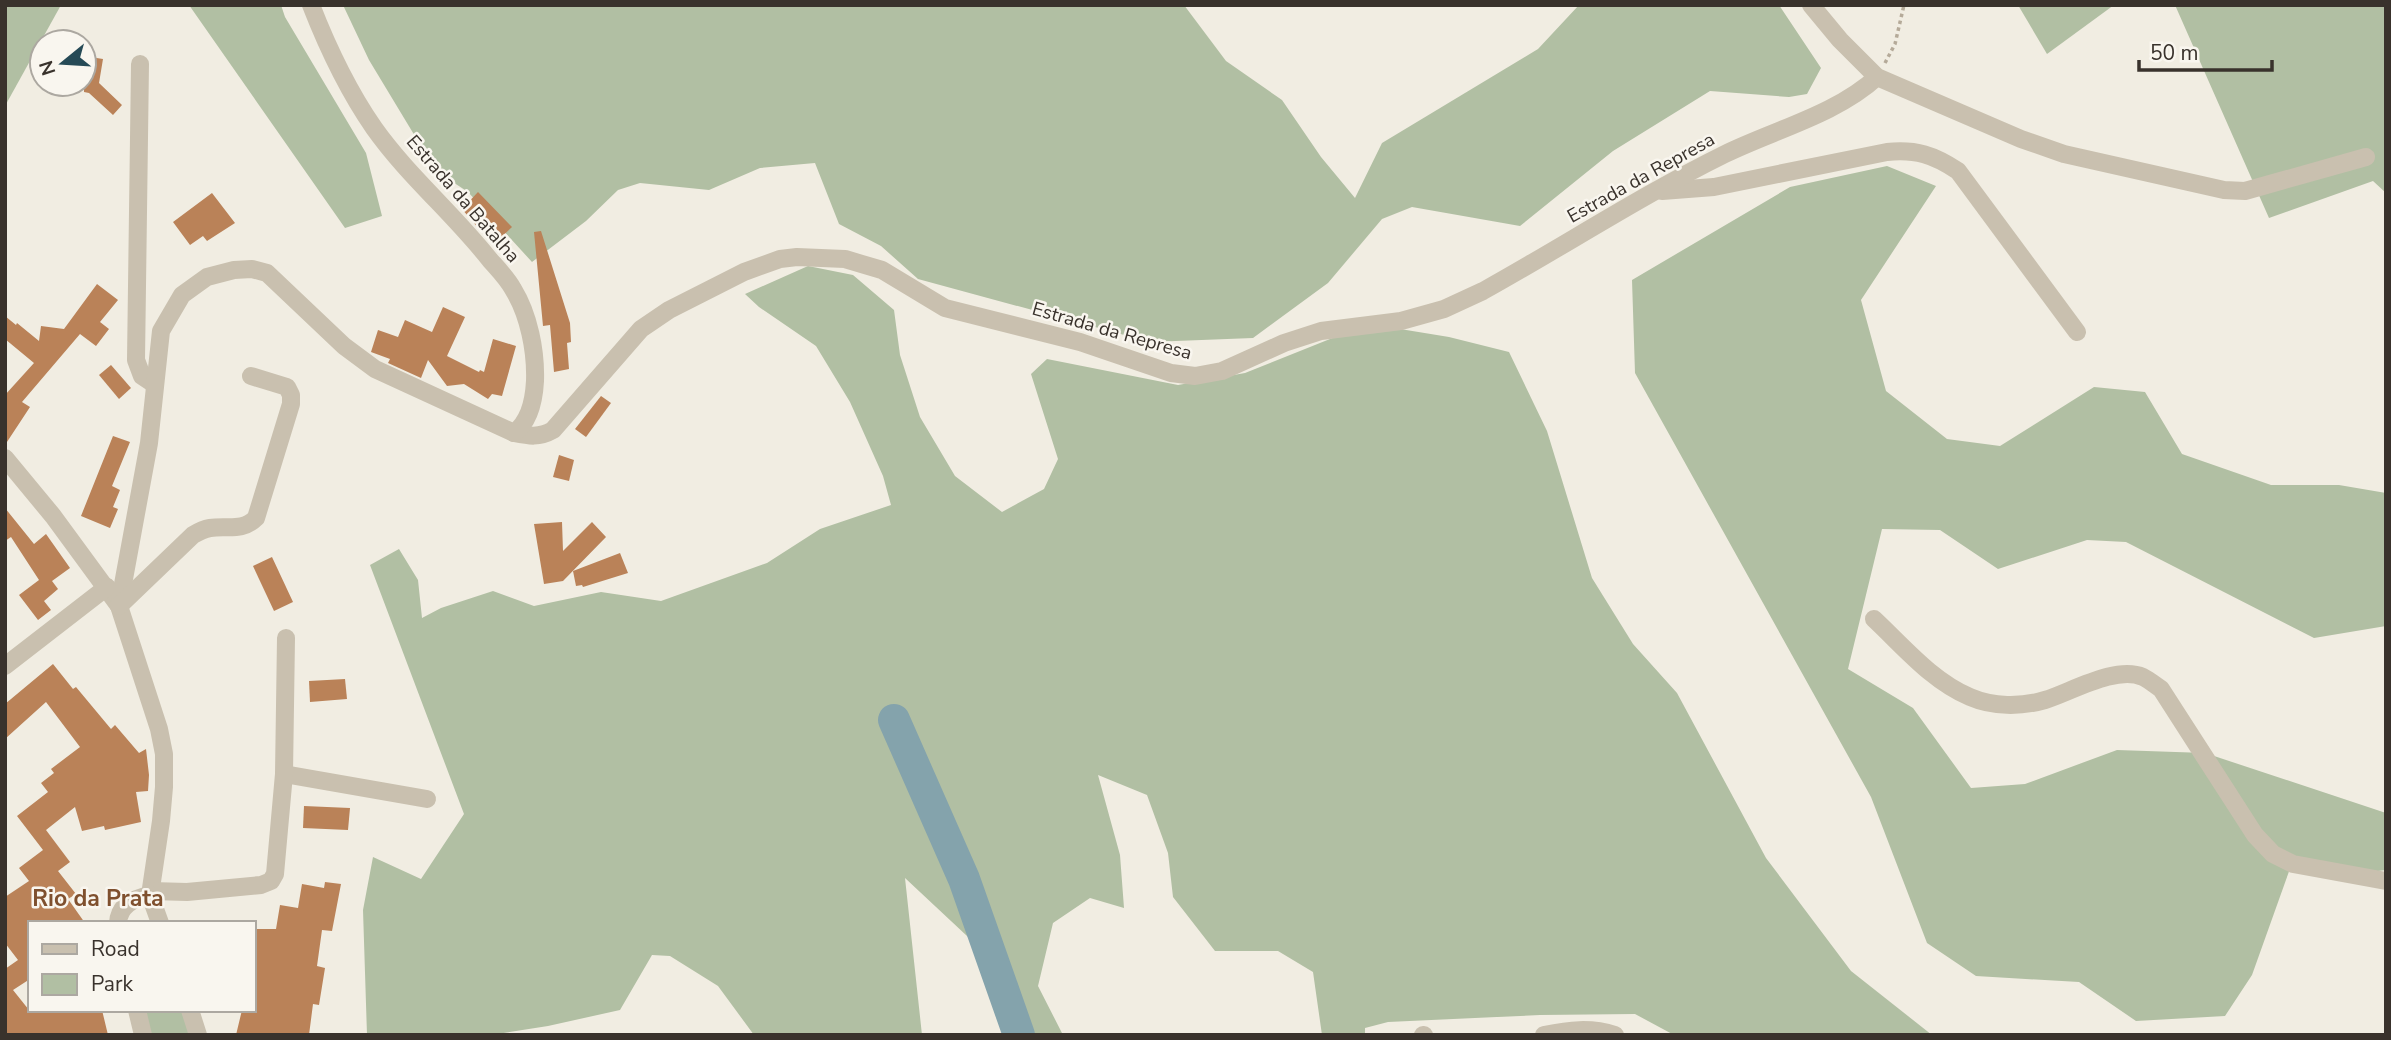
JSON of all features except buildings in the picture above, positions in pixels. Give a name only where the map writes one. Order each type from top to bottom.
[{"type":"street","name":"Estrada da Batalha","points":[[311,5],[326,43],[374,128],[417,180],[477,243],[513,288],[527,320],[535,369],[531,404],[522,427],[514,433]]},
{"type":"street","points":[[1811,5],[1840,40],[1877,77],[2021,139],[2064,154],[2224,190],[2245,191],[2367,157]]},
{"type":"street","points":[[140,64],[136,360],[142,376],[154,384]]},
{"type":"street","name":"Estrada da Represa","points":[[514,433],[531,436],[543,435],[552,430],[641,329],[669,310],[733,277],[780,260],[797,257],[845,259],[882,270],[945,308],[1080,342],[1171,373],[1195,376],[1222,371],[1284,342],[1321,331],[1401,321],[1444,309],[1483,291],[1724,155],[1844,102],[1863,91],[1877,77]]},
{"type":"street","points":[[1655,192],[1714,187],[1887,152],[1925,152],[1940,158],[1958,171],[2077,332]]},
{"type":"street","points":[[119,606],[149,443],[161,331],[183,295],[207,277],[234,270],[252,269],[267,273],[344,346],[375,369],[514,433]]},
{"type":"street","points":[[119,606],[193,535],[208,528],[239,528],[256,518],[286,423],[291,396],[287,387],[251,376]]},
{"type":"street","points":[[5,458],[53,516],[119,606],[159,729],[164,754],[162,810],[150,893],[159,921]]},
{"type":"street","points":[[5,666],[107,587]]},
{"type":"street","points":[[1874,619],[1941,681],[1970,697],[1993,704],[2019,705],[2043,700],[2097,680],[2122,674],[2142,676],[2161,689],[2255,835],[2273,854],[2293,864],[2386,881]]},
{"type":"street","points":[[118,921],[125,905],[150,893],[261,885],[271,881],[275,874],[284,774],[286,638]]},
{"type":"street","points":[[284,774],[427,799]]},
{"type":"street","points":[[137,1012],[143,1035]]},
{"type":"street","points":[[191,1012],[198,1035]]},
{"type":"street","points":[[1544,1035],[1597,1029],[1615,1035]]},
{"type":"path","points":[[1877,77],[1895,44],[1904,5]]},
{"type":"green space","points":[[5,5],[61,5],[48,28],[28,28],[28,65],[5,106]]},
{"type":"green space","points":[[189,5],[281,5],[285,17],[366,153],[382,216],[345,228]]},
{"type":"green space","points":[[343,5],[1184,5],[1226,61],[1282,100],[1321,157],[1355,198],[1382,143],[1538,49],[1579,5],[1779,5],[1821,68],[1807,94],[1789,97],[1710,91],[1613,151],[1520,226],[1412,207],[1382,219],[1328,283],[1253,338],[1150,342],[918,279],[881,246],[839,224],[815,163],[760,168],[709,190],[640,183],[618,190],[586,221],[532,262],[468,192],[436,171],[369,60]]},
{"type":"green space","points":[[2018,5],[2114,5],[2047,54]]},
{"type":"green space","points":[[2175,5],[2386,5],[2386,193],[2373,181],[2269,218]]},
{"type":"green space","points":[[1887,166],[1936,186],[1861,300],[1886,391],[1947,439],[2000,446],[2094,387],[2145,392],[2182,454],[2271,485],[2339,485],[2386,493],[2386,626],[2314,638],[2126,542],[2087,540],[1998,569],[1940,530],[1882,529],[1848,669],[1913,708],[1971,788],[2025,784],[2117,750],[2205,753],[2386,813],[2386,870],[2362,873],[2292,863],[2252,975],[2225,1016],[2136,1021],[2079,982],[1976,976],[1927,943],[1871,797],[1635,373],[1632,280],[1790,187]]},
{"type":"green space","points":[[808,266],[853,275],[894,310],[900,355],[920,417],[955,476],[1002,512],[1044,489],[1058,459],[1031,374],[1047,359],[1178,385],[1245,373],[1355,329],[1394,328],[1449,337],[1509,352],[1547,431],[1592,578],[1633,644],[1677,693],[1766,858],[1851,971],[1932,1035],[1674,1035],[1635,1014],[1388,1022],[1365,1028],[1365,1035],[1322,1035],[1313,972],[1278,951],[1215,951],[1173,897],[1168,853],[1147,795],[1098,775],[1120,855],[1124,908],[1090,898],[1053,923],[1038,986],[1063,1035],[1029,1035],[1013,979],[905,878],[922,1035],[754,1035],[718,986],[670,956],[652,955],[620,1010],[491,1035],[367,1035],[363,910],[373,857],[421,879],[464,814],[370,565],[399,549],[418,580],[422,618],[441,608],[493,591],[534,606],[601,592],[661,601],[767,563],[820,529],[891,505],[883,476],[850,402],[816,346],[759,307],[745,294]]},
{"type":"green space","points":[[143,1012],[182,1012],[190,1035],[150,1035]]},
{"type":"waterway","points":[[894,720],[964,879],[1019,1035]]},
{"type":"district","name":"Rio da Prata","points":[[98,898]]}]
